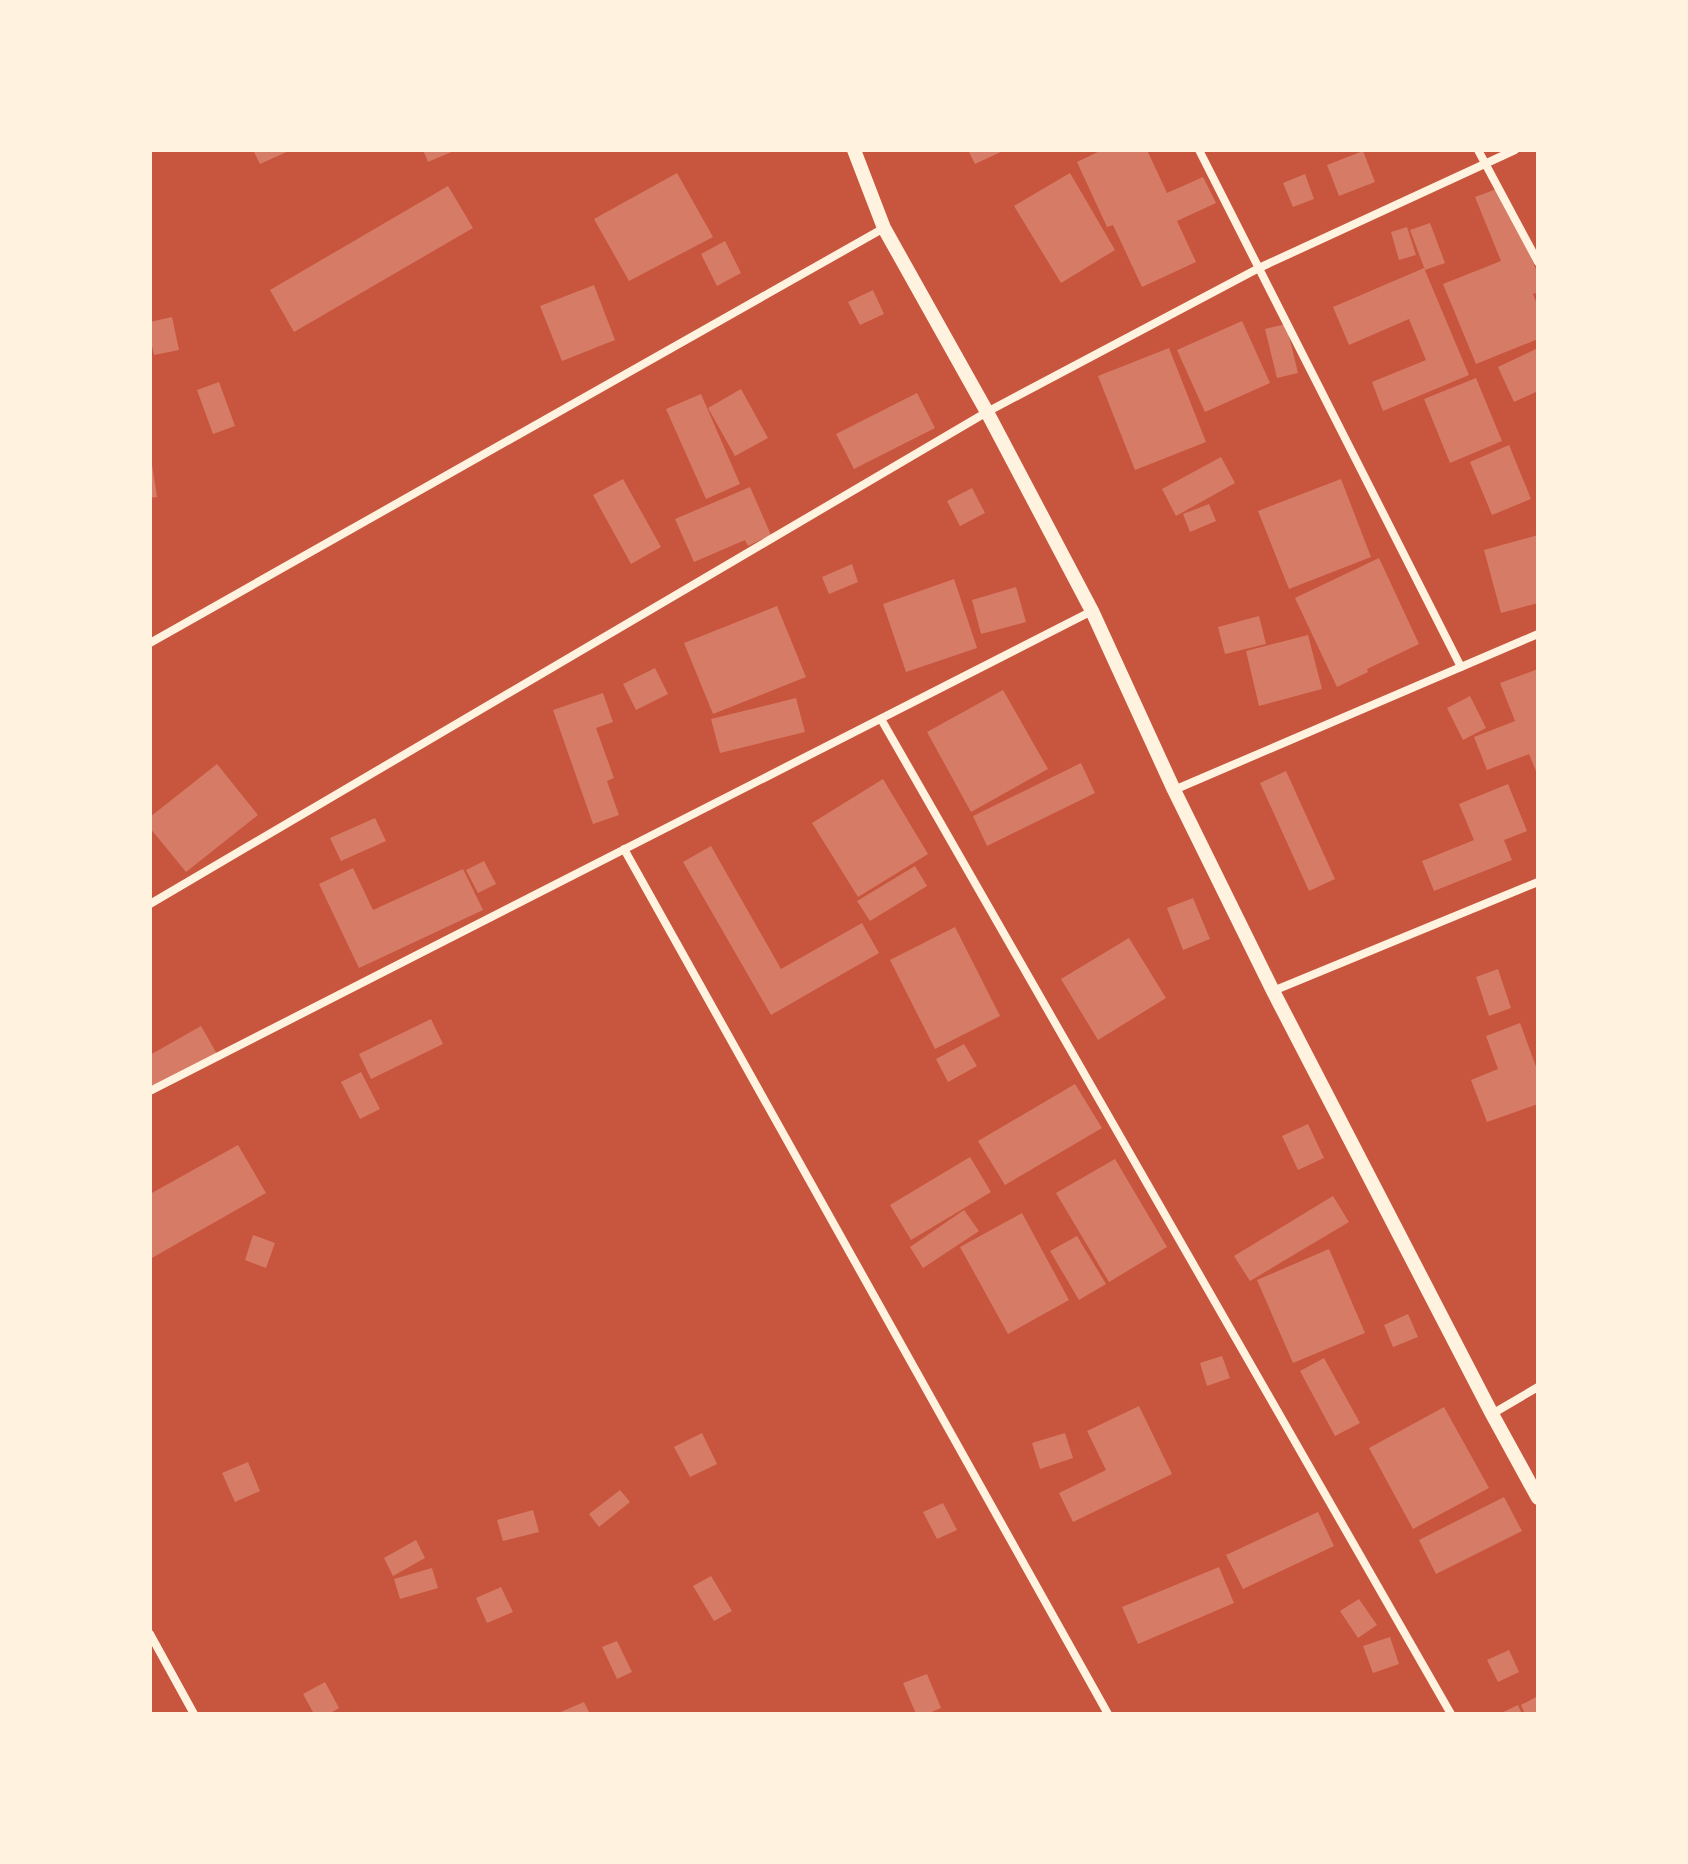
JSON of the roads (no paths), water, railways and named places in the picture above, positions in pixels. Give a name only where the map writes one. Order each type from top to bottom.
[{"type":"street","points":[[854,150],[884,228],[987,412],[1092,611],[1174,790],[1273,991],[1538,1498]]},
{"type":"street","points":[[1199,150],[1461,667]]},
{"type":"street","points":[[1478,150],[1538,262]]},
{"type":"street","points":[[150,904],[987,412],[1259,268],[1515,150]]},
{"type":"street","points":[[150,643],[884,228]]},
{"type":"street","points":[[150,1091],[1092,611]]},
{"type":"street","points":[[1174,790],[1538,634]]},
{"type":"street","points":[[881,719],[1451,1714]]},
{"type":"street","points":[[624,849],[1108,1714]]},
{"type":"street","points":[[1273,991],[1538,882]]},
{"type":"street","points":[[1492,1414],[1538,1387]]},
{"type":"street","points":[[150,1634],[194,1714]]}]
